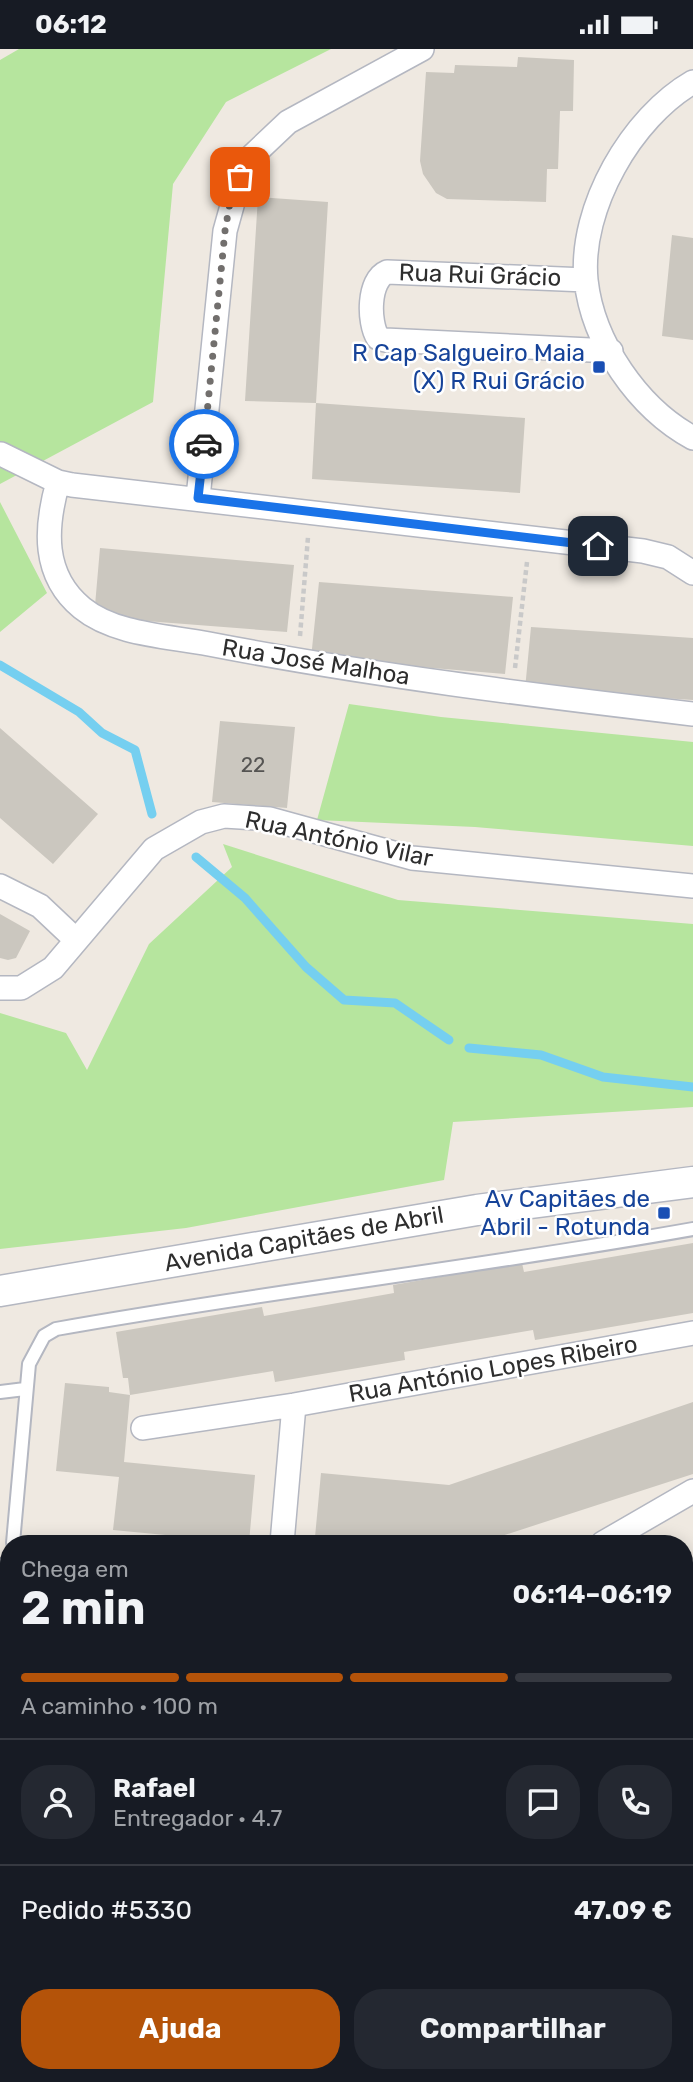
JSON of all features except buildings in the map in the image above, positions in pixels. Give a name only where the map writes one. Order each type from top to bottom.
[{"type":"street","points":[[198,498],[225,231],[230,202],[240,177],[251,157],[288,122],[422,49]]},
{"type":"street","points":[[693,82],[662,103],[618,159],[596,212],[589,237],[586,279],[596,317],[611,351],[632,385],[672,426],[693,438]]},
{"type":"street","name":"Rua Rui Grácio","points":[[586,279],[387,272],[379,275],[376,282],[373,330],[378,338],[385,340],[611,351]]},
{"type":"street","points":[[1,454],[58,482],[643,551],[668,557],[693,573]]},
{"type":"street","name":"Rua José Malhoa","points":[[58,482],[48,516],[52,561],[59,583],[83,609],[111,625],[298,661],[512,693],[693,714]]},
{"type":"street","name":"Rua António Vilar","points":[[0,988],[20,988],[53,968],[154,849],[176,834],[223,816],[270,819],[335,840],[412,858],[693,886]]},
{"type":"street","points":[[0,886],[40,906],[75,939]]},
{"type":"street","name":"Avenida Capitães de Abril","points":[[0,1291],[514,1204],[693,1182]]},
{"type":"street","name":"Rua António Lopes Ribeiro","points":[[143,1428],[294,1405],[693,1333]]},
{"type":"street","points":[[283,1535],[294,1405]]},
{"type":"street","points":[[620,1535],[693,1492]]},
{"type":"lane","points":[[14,1535],[25,1389],[36,1347],[44,1336],[56,1329],[220,1300],[575,1251],[693,1230]]},
{"type":"lane","points":[[0,1392],[25,1389]]},
{"type":"path","points":[[298,661],[311,512]]},
{"type":"path","points":[[512,693],[530,538]]},
{"type":"green space","points":[[19,49],[331,49],[226,102],[173,184],[153,402],[0,484],[0,60]]},
{"type":"green space","points":[[0,502],[47,593],[0,632]]},
{"type":"green space","points":[[349,704],[441,717],[693,742],[693,846],[475,827],[317,820]]},
{"type":"green space","points":[[223,844],[398,900],[693,924],[693,1107],[453,1122],[444,1180],[186,1228],[0,1249],[0,1013],[66,1033],[87,1070],[149,944],[232,867]]},
{"type":"waterway","points":[[0,665],[79,712],[102,733],[135,750],[152,814]]},
{"type":"waterway","points":[[196,857],[245,898],[306,967],[344,1000],[395,1003],[449,1040]]},
{"type":"waterway","points":[[469,1048],[541,1055],[603,1077],[693,1087]]},
{"type":"way so far","points":[[204,444],[225,231],[230,202],[240,177]]},
{"type":"place","name":"R Cap Salgueiro Maia (X) R Rui Grácio","points":[[599,367]]},
{"type":"place","name":"Av Capitães de Abril - Rotunda","points":[[664,1213]]},
{"type":"route","points":[[204,444],[198,498],[598,546]]}]
